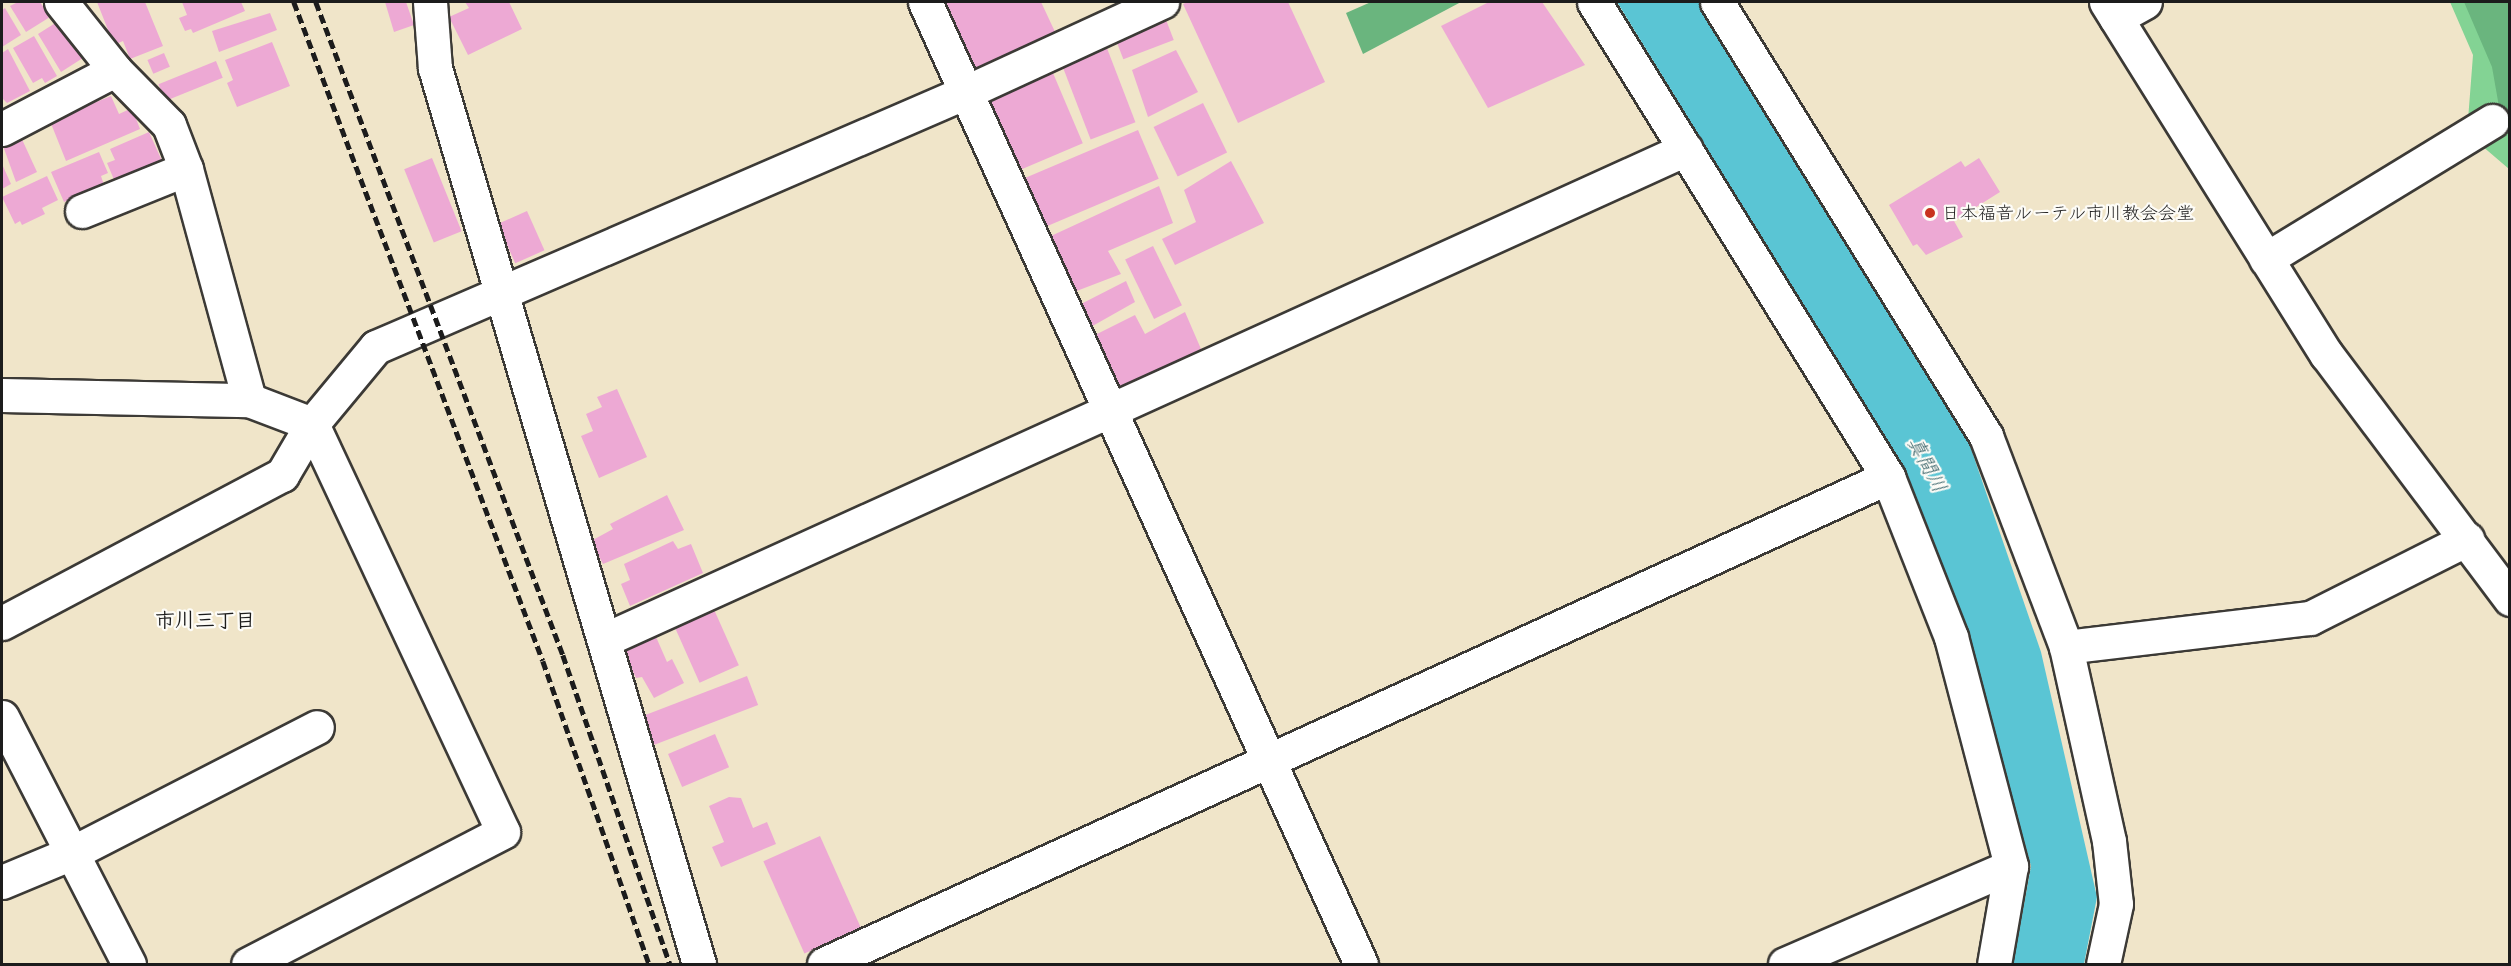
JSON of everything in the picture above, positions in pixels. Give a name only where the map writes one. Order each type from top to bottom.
[{"type":"street","points":[[61,2],[115,70],[169,125],[186,169],[249,400]]},
{"type":"street","points":[[430,2],[435,68],[500,295],[699,964]]},
{"type":"street","points":[[925,2],[1361,964]]},
{"type":"street","points":[[2,623],[282,475],[312,423],[376,347],[966,92],[1162,2]]},
{"type":"street","points":[[1594,2],[1888,477],[1951,638],[2011,866],[1994,964]]},
{"type":"street","points":[[1716,2],[1986,436],[2066,648],[2109,841],[2116,904],[2103,964]]},
{"type":"street","points":[[2145,2],[2111,10],[2327,355],[2510,599]]},
{"type":"street","points":[[2,128],[115,70]]},
{"type":"street","points":[[2266,260],[2492,121]]},
{"type":"street","points":[[604,640],[1686,149]]},
{"type":"street","points":[[82,211],[186,169]]},
{"type":"street","points":[[2,395],[249,400],[312,423],[503,832],[248,964]]},
{"type":"street","points":[[824,964],[1888,477]]},
{"type":"street","points":[[2066,648],[2310,618],[2467,540]]},
{"type":"street","points":[[2,717],[74,852],[129,964]]},
{"type":"street","points":[[2,882],[74,852],[317,727]]},
{"type":"street","points":[[1785,964],[2011,866]]},
{"type":"green space","points":[[1371,2],[1461,2],[1363,54],[1346,13]]},
{"type":"green space","points":[[2450,2],[2509,2],[2509,169],[2467,133],[2473,55]]},
{"type":"green space","points":[[2464,2],[2509,2],[2509,124],[2501,118],[2492,67]]},
{"type":"water","name":"真間川","points":[[1617,2],[1704,2],[1968,440],[2041,652],[2097,897],[2084,964],[2013,964],[2031,866],[1977,672],[1906,472]]},
{"type":"building","points":[[18,2],[40,2],[50,17],[26,32],[10,6]]},
{"type":"building","points":[[97,2],[145,2],[163,46],[130,59],[123,41],[114,45]]},
{"type":"building","points":[[182,2],[241,2],[245,11],[193,33],[191,29],[185,31],[179,18],[187,15]]},
{"type":"building","points":[[385,2],[406,2],[414,25],[394,32]]},
{"type":"building","points":[[465,2],[509,2],[522,29],[468,55],[449,17],[469,8]]},
{"type":"building","points":[[946,2],[1041,2],[1056,34],[975,73]]},
{"type":"building","points":[[1188,2],[1288,2],[1325,82],[1238,123],[1183,4]]},
{"type":"building","points":[[1489,2],[1542,2],[1585,65],[1488,108],[1441,26]]},
{"type":"building","points":[[5,8],[21,35],[2,47],[2,10]]},
{"type":"building","points":[[1163,12],[1174,40],[1123,59],[1113,31]]},
{"type":"building","points":[[270,13],[277,30],[219,52],[212,31]]},
{"type":"building","points":[[57,22],[69,42],[75,38],[86,56],[61,72],[38,34]]},
{"type":"building","points":[[34,36],[57,76],[45,83],[42,78],[33,83],[13,48]]},
{"type":"building","points":[[272,42],[290,86],[237,107],[227,83],[233,80],[225,60]]},
{"type":"building","points":[[1105,43],[1135,122],[1091,140],[1060,60]]},
{"type":"building","points":[[8,49],[30,91],[7,103],[2,98],[2,53]]},
{"type":"building","points":[[1176,50],[1198,92],[1148,117],[1132,70]]},
{"type":"building","points":[[164,53],[170,67],[153,74],[147,60]]},
{"type":"building","points":[[216,61],[223,78],[165,101],[159,84]]},
{"type":"building","points":[[1050,66],[1083,143],[1019,170],[986,93]]},
{"type":"building","points":[[111,96],[119,114],[132,108],[140,129],[66,161],[50,121]]},
{"type":"building","points":[[1203,103],[1227,152],[1178,177],[1154,127]]},
{"type":"building","points":[[1138,130],[1159,179],[1043,228],[1022,179]]},
{"type":"building","points":[[149,132],[162,161],[115,182],[107,163],[115,160],[110,149]]},
{"type":"building","points":[[20,135],[37,172],[16,182],[2,143]]},
{"type":"building","points":[[99,152],[108,173],[101,176],[104,185],[64,202],[51,172]]},
{"type":"building","points":[[432,158],[462,231],[434,242],[404,169]]},
{"type":"building","name":"日本福音ルーテル市川教会会堂","points":[[1979,158],[2000,192],[1954,221],[1963,237],[1926,255],[1917,244],[1913,246],[1889,205],[1961,161],[1965,167]]},
{"type":"building","points":[[1231,161],[1264,223],[1175,265],[1162,239],[1196,222],[1184,190]]},
{"type":"building","points":[[2,164],[11,184],[2,189]]},
{"type":"building","points":[[47,176],[58,200],[42,208],[45,214],[22,225],[20,221],[15,224],[2,197]]},
{"type":"building","points":[[1159,186],[1173,223],[1108,251],[1121,274],[1074,292],[1051,236]]},
{"type":"building","points":[[527,211],[544,250],[515,263],[498,224]]},
{"type":"building","points":[[1153,246],[1182,305],[1154,319],[1125,260]]},
{"type":"building","points":[[1126,281],[1135,302],[1089,328],[1081,304]]},
{"type":"building","points":[[1185,312],[1201,349],[1119,389],[1093,336],[1135,315],[1145,334]]},
{"type":"building","points":[[617,389],[647,457],[599,478],[581,436],[593,431],[586,414],[602,407],[597,397]]},
{"type":"building","points":[[667,495],[684,530],[603,564],[591,541],[613,529],[610,524]]},
{"type":"building","points":[[673,541],[678,549],[691,544],[703,573],[630,606],[621,584],[630,580],[624,564]]},
{"type":"building","points":[[712,605],[739,665],[700,683],[673,622]]},
{"type":"building","points":[[653,630],[667,662],[672,659],[684,683],[654,698],[642,677],[636,678],[622,647]]},
{"type":"building","points":[[747,676],[758,705],[654,745],[643,716]]},
{"type":"building","points":[[715,734],[729,767],[682,787],[668,754]]},
{"type":"building","points":[[729,797],[741,798],[753,828],[767,822],[776,844],[721,867],[712,847],[724,842],[709,806]]},
{"type":"building","points":[[820,836],[861,928],[804,953],[763,861]]},
{"type":"railway","points":[[294,2],[543,661],[649,964]]},
{"type":"railway","points":[[316,2],[563,655],[670,964]]},
{"type":"place","name":"日本福音ルーテル市川教会会堂","points":[[1930,213]]},
{"type":"district","name":"市川三丁目","points":[[205,619]]}]
